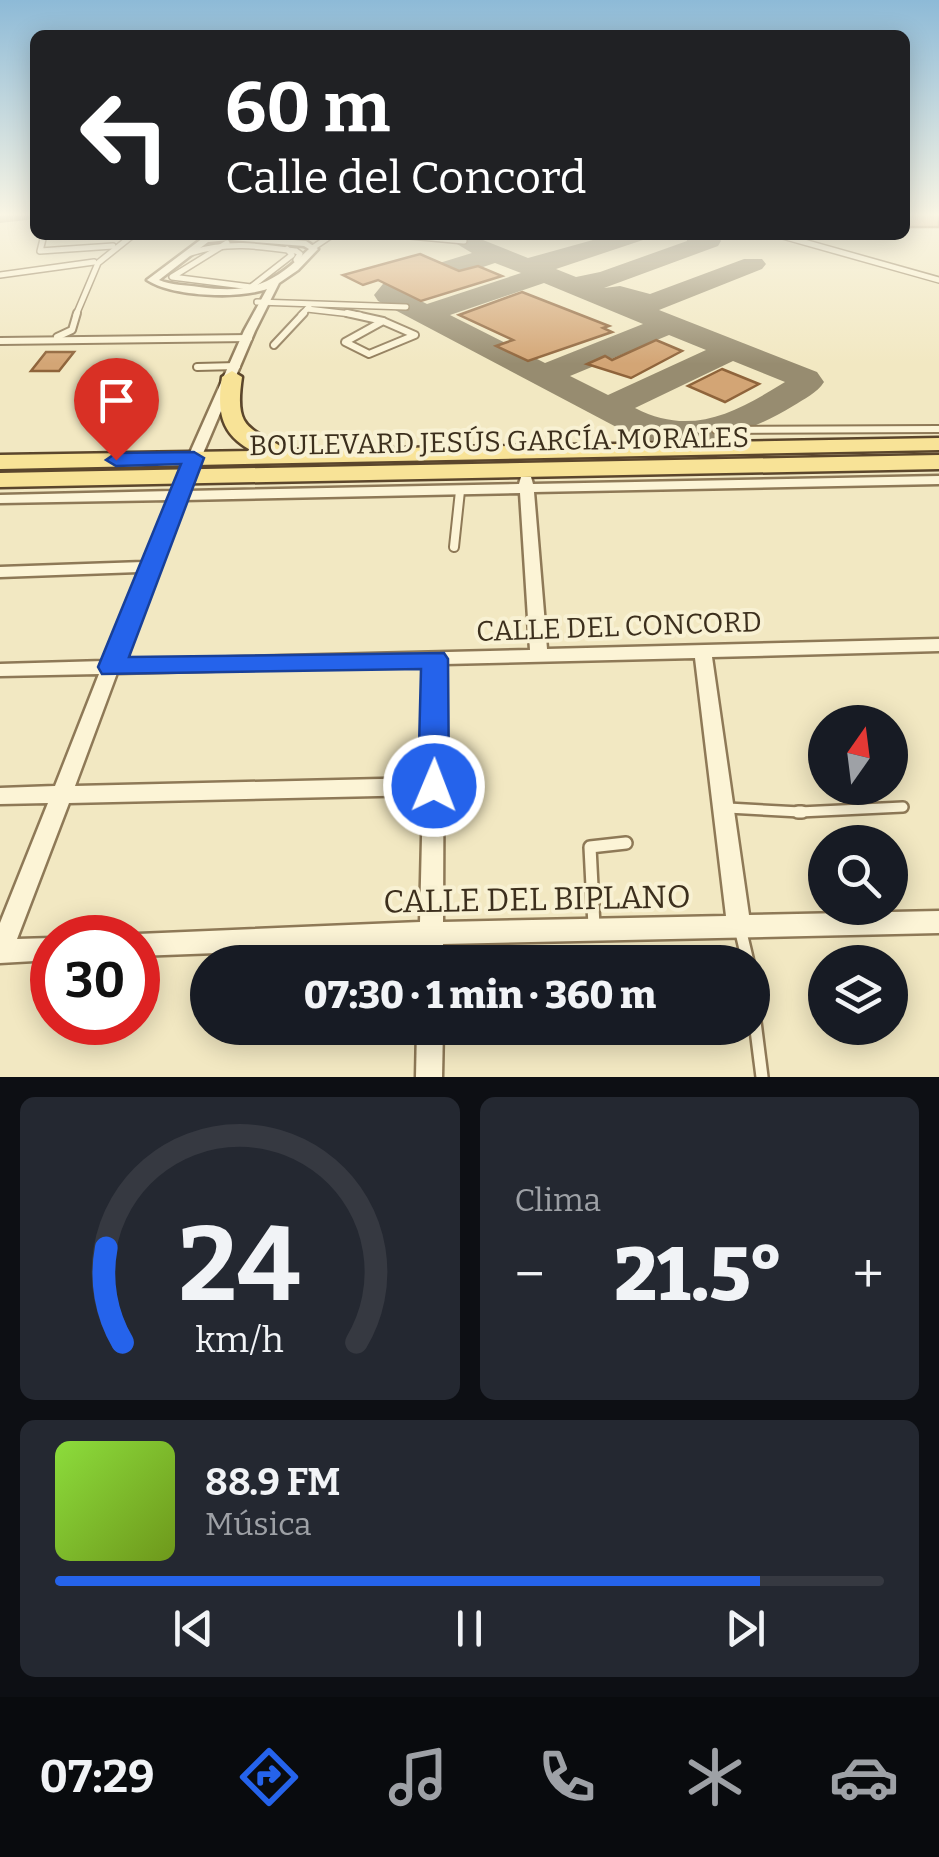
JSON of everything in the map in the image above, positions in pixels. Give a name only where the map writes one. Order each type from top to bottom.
[{"type":"main road","points":[[234,371],[227,402],[237,431],[274,451],[322,457]]},
{"type":"main road","name":"BOULEVARD JESÚS GARCÍA MORALES","points":[[0,462],[187,477],[322,457],[939,444]]},
{"type":"main road","points":[[526,480],[528,463],[533,460],[602,452]]},
{"type":"main road","name":"BOULEVARD JESÚS GARCÍA MORALES","points":[[0,480],[526,480],[939,462]]},
{"type":"street","points":[[174,263],[152,280],[163,285],[237,294],[257,293],[275,284],[299,263]]},
{"type":"street","points":[[30,950],[0,951],[65,794],[149,567],[262,304],[275,284]]},
{"type":"street","points":[[237,294],[262,304]]},
{"type":"street","points":[[0,499],[187,477],[460,491],[526,480],[939,480]]},
{"type":"street","points":[[526,480],[538,656]]},
{"type":"street","points":[[0,572],[149,567]]},
{"type":"street","name":"CALLE DEL CONCORD","points":[[0,670],[939,645]]},
{"type":"street","points":[[703,652],[739,926]]},
{"type":"street","points":[[432,945],[435,659]]},
{"type":"street","points":[[0,796],[434,786]]},
{"type":"street","name":"CALLE DEL BIPLANO","points":[[160,944],[432,933],[939,922]]},
{"type":"street","points":[[430,1045],[430,1077]]},
{"type":"lane","points":[[0,275],[91,263]]},
{"type":"lane","points":[[72,330],[95,263]]},
{"type":"lane","points":[[192,263],[172,277],[251,286],[281,263]]},
{"type":"lane","points":[[879,263],[939,280]]},
{"type":"lane","points":[[70,268],[89,273]]},
{"type":"lane","points":[[262,304],[406,307]]},
{"type":"lane","points":[[309,306],[358,312],[386,320],[414,336],[374,354],[345,344],[386,320]]},
{"type":"lane","points":[[274,345],[309,306]]},
{"type":"lane","points":[[48,340],[72,330]]},
{"type":"lane","points":[[72,330],[79,340]]},
{"type":"lane","points":[[0,340],[249,338]]},
{"type":"lane","points":[[197,367],[234,371]]},
{"type":"lane","points":[[716,430],[939,429]]},
{"type":"lane","points":[[454,547],[460,491]]},
{"type":"lane","points":[[724,808],[800,812],[903,808]]},
{"type":"lane","points":[[594,930],[590,846],[626,843]]},
{"type":"lane","points":[[739,926],[744,945]]},
{"type":"lane","points":[[758,1045],[762,1077]]},
{"type":"building","points":[[386,263],[441,263],[459,271],[478,266],[502,276],[421,301],[378,280],[363,285],[343,275]]},
{"type":"building","points":[[522,292],[609,326],[603,328],[612,332],[528,361],[496,346],[513,340],[459,315]]},
{"type":"building","points":[[656,340],[682,351],[631,378],[587,364],[605,356],[612,360]]},
{"type":"building","points":[[46,352],[74,352],[59,371],[31,371]]},
{"type":"building","points":[[722,369],[759,384],[725,402],[688,386]]},
{"type":"taxiway","points":[[425,314],[388,295],[397,285],[466,263]]},
{"type":"taxiway","points":[[519,263],[808,382],[753,414],[715,429],[695,432],[652,431],[608,408]]},
{"type":"taxiway","points":[[587,281],[604,280],[649,263]]},
{"type":"taxiway","points":[[620,294],[652,303],[753,264]]},
{"type":"taxiway","points":[[425,314],[545,274]]},
{"type":"taxiway","points":[[425,314],[543,375]]},
{"type":"taxiway","points":[[543,375],[667,325]]},
{"type":"taxiway","points":[[608,408],[731,350]]},
{"type":"taxiway","points":[[543,375],[608,408]]},
{"type":"route","points":[[116,460],[194,458],[112,667],[435,659],[434,786]]}]
